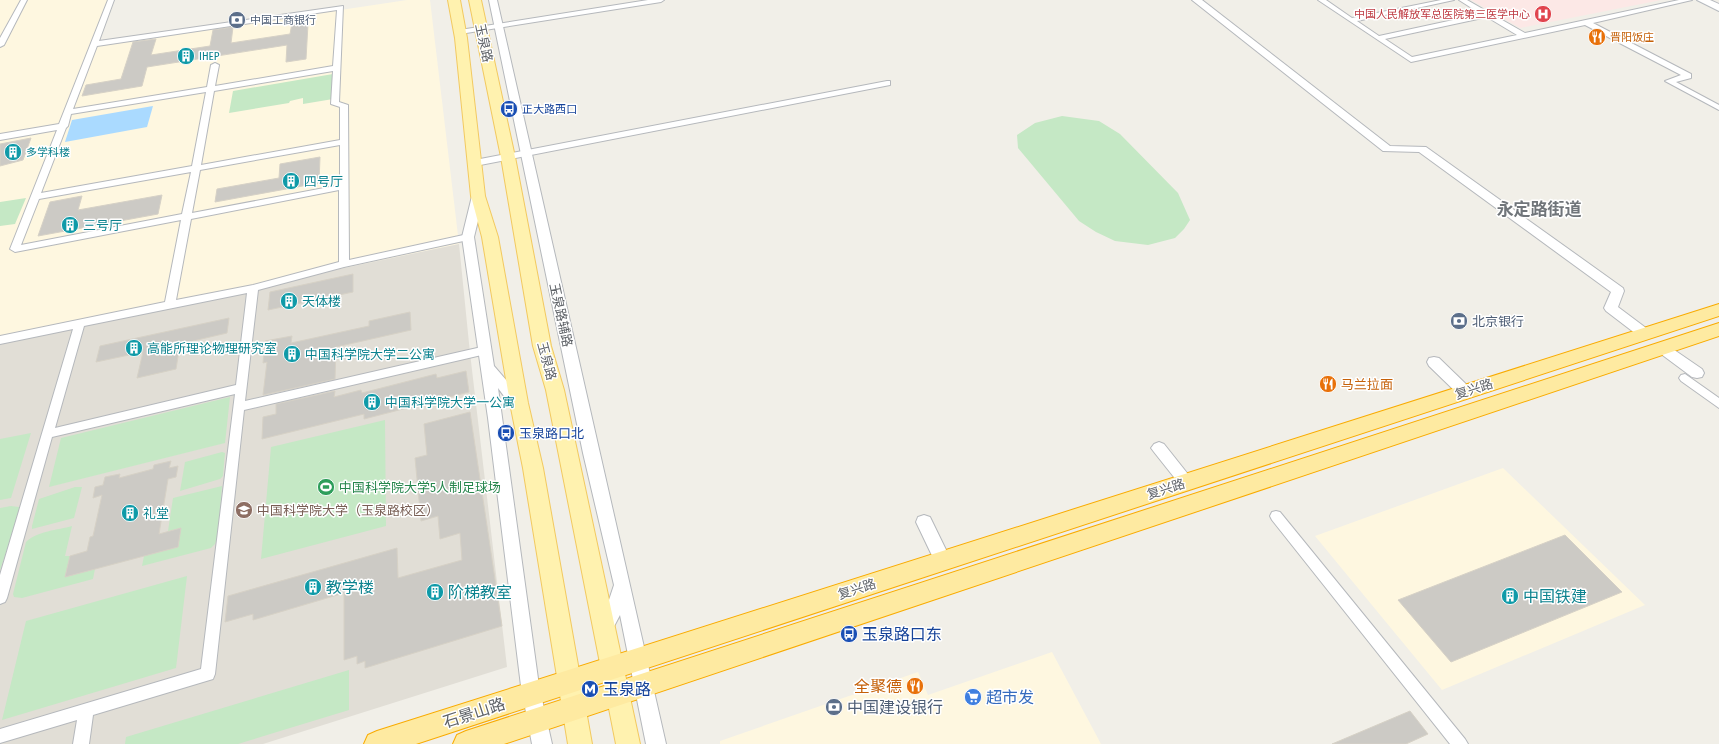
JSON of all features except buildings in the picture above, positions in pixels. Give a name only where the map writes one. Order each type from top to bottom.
[{"type":"highway","name":"复兴路","points":[[570,683],[612,668],[1719,310]]},
{"type":"highway","name":"复兴路","points":[[574,710],[1719,329]]},
{"type":"highway","name":"石景山路","points":[[377,744],[570,683]]},
{"type":"highway","name":"石景山路","points":[[466,744],[540,733],[574,710]]},
{"type":"main road","name":"玉泉路","points":[[454,0],[459,25],[478,196],[490,237],[519,403],[534,468],[580,744]]},
{"type":"main road","points":[[1702,0],[1719,8]]},
{"type":"main road","name":"玉泉路","points":[[478,15],[508,157],[542,346],[555,390],[628,744]]},
{"type":"main road","points":[[459,25],[478,15]]},
{"type":"street","points":[[0,45],[24,0]]},
{"type":"street","points":[[111,0],[64,126],[15,249],[343,187]]},
{"type":"street","name":"玉泉路辅路","points":[[493,0],[622,585]]},
{"type":"street","points":[[478,15],[498,26],[662,0]]},
{"type":"street","points":[[1196,0],[1387,149],[1422,149],[1618,291],[1611,308],[1645,334]]},
{"type":"street","points":[[1322,0],[1411,60],[1689,0]]},
{"type":"street","points":[[1352,20],[1451,0]]},
{"type":"street","points":[[1462,0],[1524,36]]},
{"type":"street","points":[[94,44],[341,4],[335,104],[344,105],[344,264]]},
{"type":"street","points":[[1378,38],[1487,15]]},
{"type":"street","points":[[1586,22],[1688,76],[1669,81],[1719,108]]},
{"type":"street","points":[[170,305],[215,65]]},
{"type":"street","points":[[69,112],[337,68]]},
{"type":"street","points":[[475,164],[887,83]]},
{"type":"street","points":[[0,137],[64,126]]},
{"type":"street","points":[[36,197],[343,142]]},
{"type":"street","points":[[478,196],[468,237],[486,350],[532,694],[540,733]]},
{"type":"street","points":[[0,340],[253,288],[344,264],[468,237]]},
{"type":"street","points":[[0,736],[208,674],[253,288]]},
{"type":"street","points":[[0,598],[79,324]]},
{"type":"street","points":[[1662,348],[1719,404]]},
{"type":"street","points":[[240,407],[486,350]]},
{"type":"street","points":[[1434,362],[1465,392]]},
{"type":"street","points":[[488,368],[519,403]]},
{"type":"street","points":[[47,434],[242,388]]},
{"type":"street","points":[[1159,448],[1186,482]]},
{"type":"street","points":[[1276,516],[1460,744]]},
{"type":"street","points":[[924,522],[943,561]]},
{"type":"street","points":[[604,628],[616,604],[622,585]]},
{"type":"street","points":[[622,585],[656,744]]},
{"type":"street","points":[[81,744],[86,711]]},
{"type":"shaded area","points":[[0,0],[112,0],[94,47],[407,0],[430,0],[459,244],[0,340]]},
{"type":"shaded area","name":"中国人民解放军总医院第三医学中心","points":[[1471,0],[1661,0],[1520,28]]},
{"type":"shaded area","name":"中国科学院大学（玉泉路校区）","points":[[459,244],[470,353],[507,667],[263,744],[0,744],[0,340]]},
{"type":"shaded area","points":[[1503,468],[1645,605],[1442,690],[1315,536]]},
{"type":"shaded area","points":[[1052,652],[1101,744],[720,744],[720,741],[918,672],[928,695]]},
{"type":"green space","points":[[333,74],[333,99],[303,104],[303,98],[290,101],[289,103],[229,113],[233,91]]},
{"type":"green space","points":[[1062,116],[1099,121],[1120,134],[1178,193],[1190,220],[1175,238],[1148,245],[1115,241],[1096,232],[1079,221],[1018,148],[1017,135],[1035,123]]},
{"type":"green space","points":[[26,198],[15,224],[0,226],[0,202]]},
{"type":"green space","points":[[230,397],[225,443],[49,487],[61,438]]},
{"type":"green space","name":"中国科学院大学5人制足球场","points":[[385,420],[386,526],[261,559],[271,447]]},
{"type":"green space","points":[[31,433],[11,498],[0,500],[0,439]]},
{"type":"green space","points":[[222,452],[225,453],[223,476],[220,479],[180,491],[185,462]]},
{"type":"green space","points":[[222,486],[218,536],[215,544],[211,548],[142,566],[144,556],[178,547],[181,528],[168,531],[173,498]]},
{"type":"green space","points":[[75,487],[82,487],[74,518],[32,529],[39,499]]},
{"type":"green space","points":[[11,506],[19,507],[20,512],[0,570],[0,508]]},
{"type":"green space","points":[[72,526],[65,556],[70,556],[65,577],[95,569],[93,579],[22,598],[14,597],[13,594],[26,542],[36,535]]},
{"type":"green space","points":[[187,576],[176,668],[2,720],[26,621]]},
{"type":"green space","points":[[349,670],[349,710],[238,744],[125,744],[126,737]]},
{"type":"water","points":[[153,106],[147,127],[65,142],[72,120]]},
{"type":"place","name":"中国人民解放军总医院第三医学中心","points":[[1543,14]]},
{"type":"place","name":"中国工商银行","points":[[237,20]]},
{"type":"place","name":"晋阳饭庄","points":[[1597,37]]},
{"type":"place","name":"IHEP","points":[[186,56]]},
{"type":"place","name":"正大路西口","points":[[509,109]]},
{"type":"place","name":"多学科楼","points":[[13,152]]},
{"type":"place","name":"四号厅","points":[[291,181]]},
{"type":"place","name":"三号厅","points":[[70,225]]},
{"type":"place","name":"天体楼","points":[[289,301]]},
{"type":"place","name":"北京银行","points":[[1459,321]]},
{"type":"place","name":"高能所理论物理研究室","points":[[134,348]]},
{"type":"place","name":"中国科学院大学二公寓","points":[[292,354]]},
{"type":"place","name":"马兰拉面","points":[[1328,384]]},
{"type":"place","name":"中国科学院大学一公寓","points":[[372,402]]},
{"type":"place","name":"玉泉路口北","points":[[506,433]]},
{"type":"place","name":"中国科学院大学5人制足球场","points":[[326,487]]},
{"type":"place","name":"中国科学院大学（玉泉路校区）","points":[[244,510]]},
{"type":"place","name":"礼堂","points":[[130,513]]},
{"type":"place","name":"教学楼","points":[[313,587]]},
{"type":"place","name":"阶梯教室","points":[[435,592]]},
{"type":"place","name":"中国铁建","points":[[1510,596]]},
{"type":"place","name":"玉泉路口东","points":[[849,634]]},
{"type":"place","name":"全聚德","points":[[915,686]]},
{"type":"place","name":"玉泉路","points":[[590,689]]},
{"type":"place","name":"超市发","points":[[973,697]]},
{"type":"place","name":"中国建设银行","points":[[834,707]]},
{"type":"district","name":"永定路街道","points":[[1539,209]]}]
